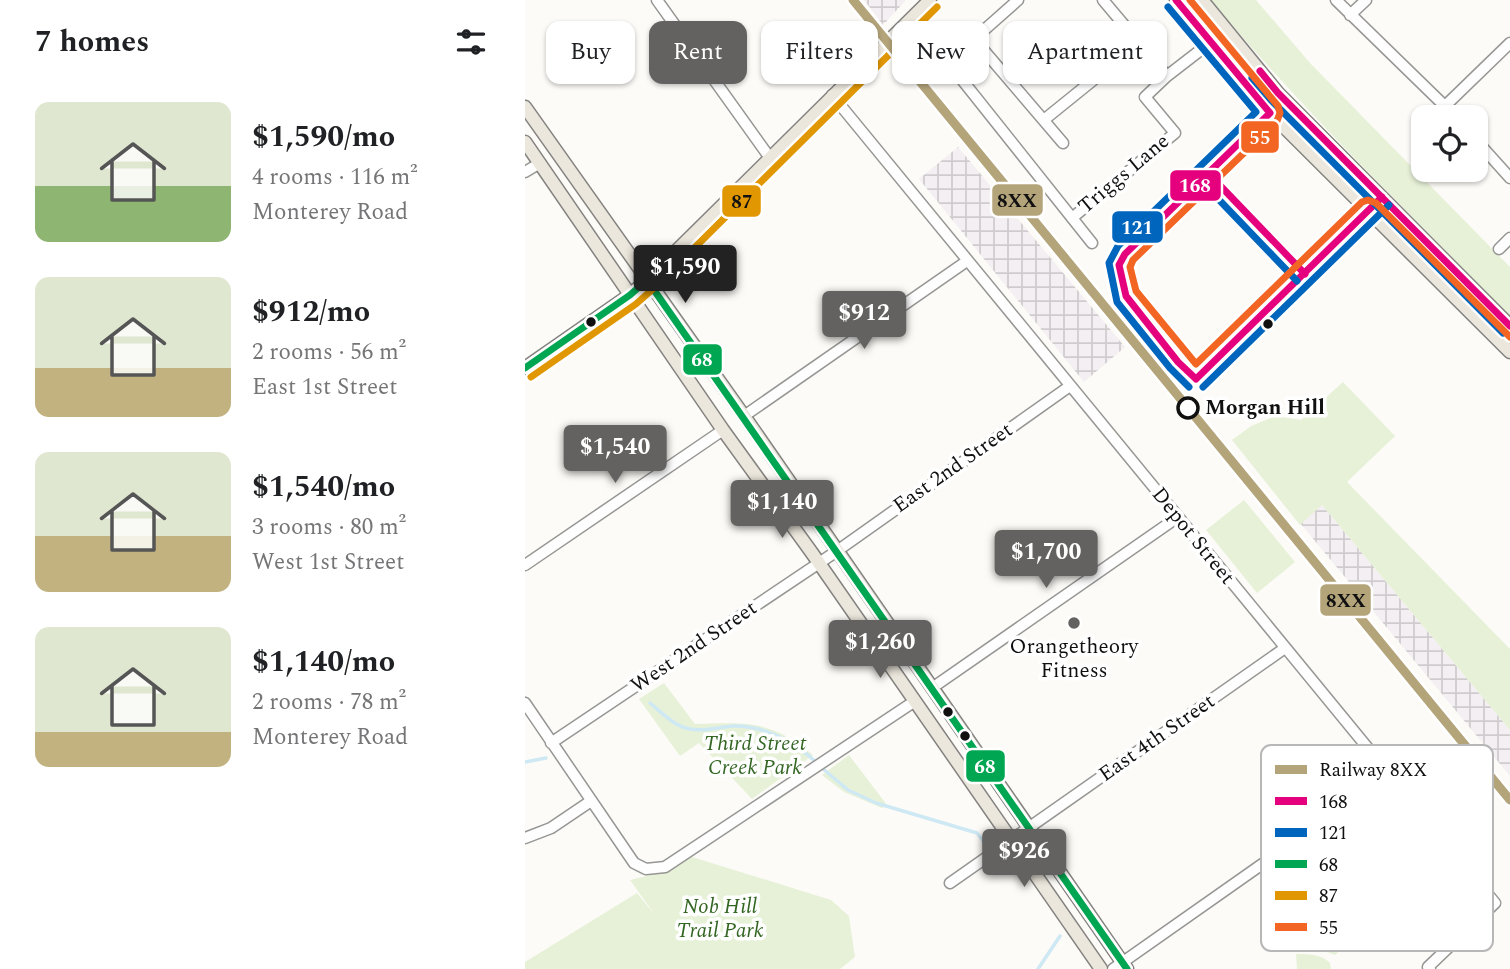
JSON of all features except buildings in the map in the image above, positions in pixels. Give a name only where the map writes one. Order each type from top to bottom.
[{"type":"main road","points":[[525,368],[630,295],[647,280],[930,0]]},
{"type":"main road","points":[[1176,0],[1271,113],[1510,352]]},
{"type":"main road","points":[[1202,0],[1278,93],[1510,326]]},
{"type":"main road","points":[[525,107],[744,416],[1029,828],[1121,967]]},
{"type":"main road","points":[[525,142],[723,430],[1101,969]]},
{"type":"street","points":[[657,0],[770,158]]},
{"type":"street","points":[[989,27],[1018,0]]},
{"type":"street","points":[[1103,0],[1121,21]]},
{"type":"street","points":[[1336,0],[1444,105]]},
{"type":"street","points":[[1350,15],[1366,0]]},
{"type":"street","points":[[912,17],[915,21]]},
{"type":"street","points":[[1167,76],[1211,42]]},
{"type":"street","points":[[1446,105],[1510,43]]},
{"type":"street","points":[[989,56],[1063,143]]},
{"type":"street","points":[[966,84],[1093,243]]},
{"type":"street","points":[[1045,119],[1088,84]]},
{"type":"street","name":"Triggs Lane","points":[[1072,218],[1175,133],[1146,97],[1159,84]]},
{"type":"street","name":"Depot Street","points":[[832,95],[1364,745]]},
{"type":"street","points":[[1488,153],[1510,178]]},
{"type":"street","points":[[525,172],[540,163]]},
{"type":"street","points":[[1499,249],[1510,238]]},
{"type":"street","points":[[744,416],[967,261]]},
{"type":"street","name":"East 2nd Street","points":[[837,551],[1070,386]]},
{"type":"street","points":[[525,565],[723,430]]},
{"type":"street","points":[[932,688],[1178,517]]},
{"type":"street","name":"West 2nd Street","points":[[551,743],[837,551]]},
{"type":"street","name":"East 4th Street","points":[[950,883],[1285,648]]},
{"type":"street","points":[[525,703],[633,863],[646,869],[665,867],[915,701]]},
{"type":"street","points":[[525,838],[551,828],[591,801]]},
{"type":"street","points":[[1121,967],[1261,867]]},
{"type":"street","name":"Depot Street","points":[[1430,969],[1428,967],[1445,951]]},
{"type":"shaded area","points":[[864,0],[906,0],[883,25]]},
{"type":"shaded area","points":[[958,147],[1125,347],[1084,382],[919,179]]},
{"type":"shaded area","points":[[1322,505],[1510,730],[1510,776],[1493,756],[1493,745],[1484,745],[1300,523]]},
{"type":"green space","points":[[1211,0],[1256,0],[1310,63],[1411,166],[1411,182],[1427,182],[1510,267],[1510,316],[1320,122]]},
{"type":"green space","points":[[1343,382],[1395,436],[1347,482],[1510,649],[1510,730],[1322,505],[1300,525],[1232,440],[1251,426],[1276,416],[1301,420]]},
{"type":"green space","points":[[1244,500],[1295,562],[1257,593],[1206,530]]},
{"type":"green space","name":"Third Street Creek Park","points":[[664,683],[695,724],[744,724],[770,729],[798,743],[813,755],[752,799],[699,743],[680,756],[639,699]]},
{"type":"green space","name":"Third Street Creek Park","points":[[849,755],[887,805],[882,808],[844,792],[822,775]]},
{"type":"green space","name":"Nob Hill Trail Park","points":[[689,856],[831,900],[849,916],[855,957],[840,969],[525,969],[525,962],[637,893],[655,915],[630,880],[659,873]]},
{"type":"green space","points":[[1296,954],[1319,956],[1330,963],[1331,969],[1297,969]]},
{"type":"waterway","points":[[650,703],[673,722],[690,729],[706,730],[733,726],[756,728],[778,736],[816,762]]},
{"type":"waterway","points":[[525,762],[546,758]]},
{"type":"waterway","points":[[822,768],[848,790],[876,803],[977,833],[984,842]]},
{"type":"waterway","points":[[1038,969],[1060,936]]},
{"type":"rail line","name":"8XX","points":[[853,0],[1465,745]]},
{"type":"rail line","name":"8XX","points":[[1493,779],[1510,800]]},
{"type":"transit line","name":"168","points":[[1176,0],[1270,113],[1125,254],[1119,265],[1126,296],[1178,362],[1196,379]]},
{"type":"transit line","name":"55","points":[[1190,0],[1278,106],[1280,113],[1277,121],[1133,260],[1130,267],[1136,291],[1196,364],[1362,202],[1368,200],[1376,203],[1510,337]]},
{"type":"transit line","name":"87","points":[[531,377],[636,304],[654,288],[937,7]]},
{"type":"transit line","name":"121","points":[[1168,7],[1256,112],[1118,246],[1109,263],[1117,302],[1170,368],[1189,387]]},
{"type":"transit line","name":"168","points":[[1260,71],[1278,93],[1510,326]]},
{"type":"transit line","name":"121","points":[[1252,78],[1503,333]]},
{"type":"transit line","name":"168","points":[[1208,173],[1305,274]]},
{"type":"transit line","name":"121","points":[[1200,180],[1297,281]]},
{"type":"transit line","name":"168","points":[[1196,379],[1382,197]]},
{"type":"transit line","name":"121","points":[[1203,387],[1389,205]]},
{"type":"transit line","name":"68","points":[[525,368],[630,295],[647,280],[1127,969]]},
{"type":"place","name":"Morgan Hill","points":[[1188,408]]},
{"type":"place","name":"Orangetheory Fitness","points":[[1074,623]]}]
